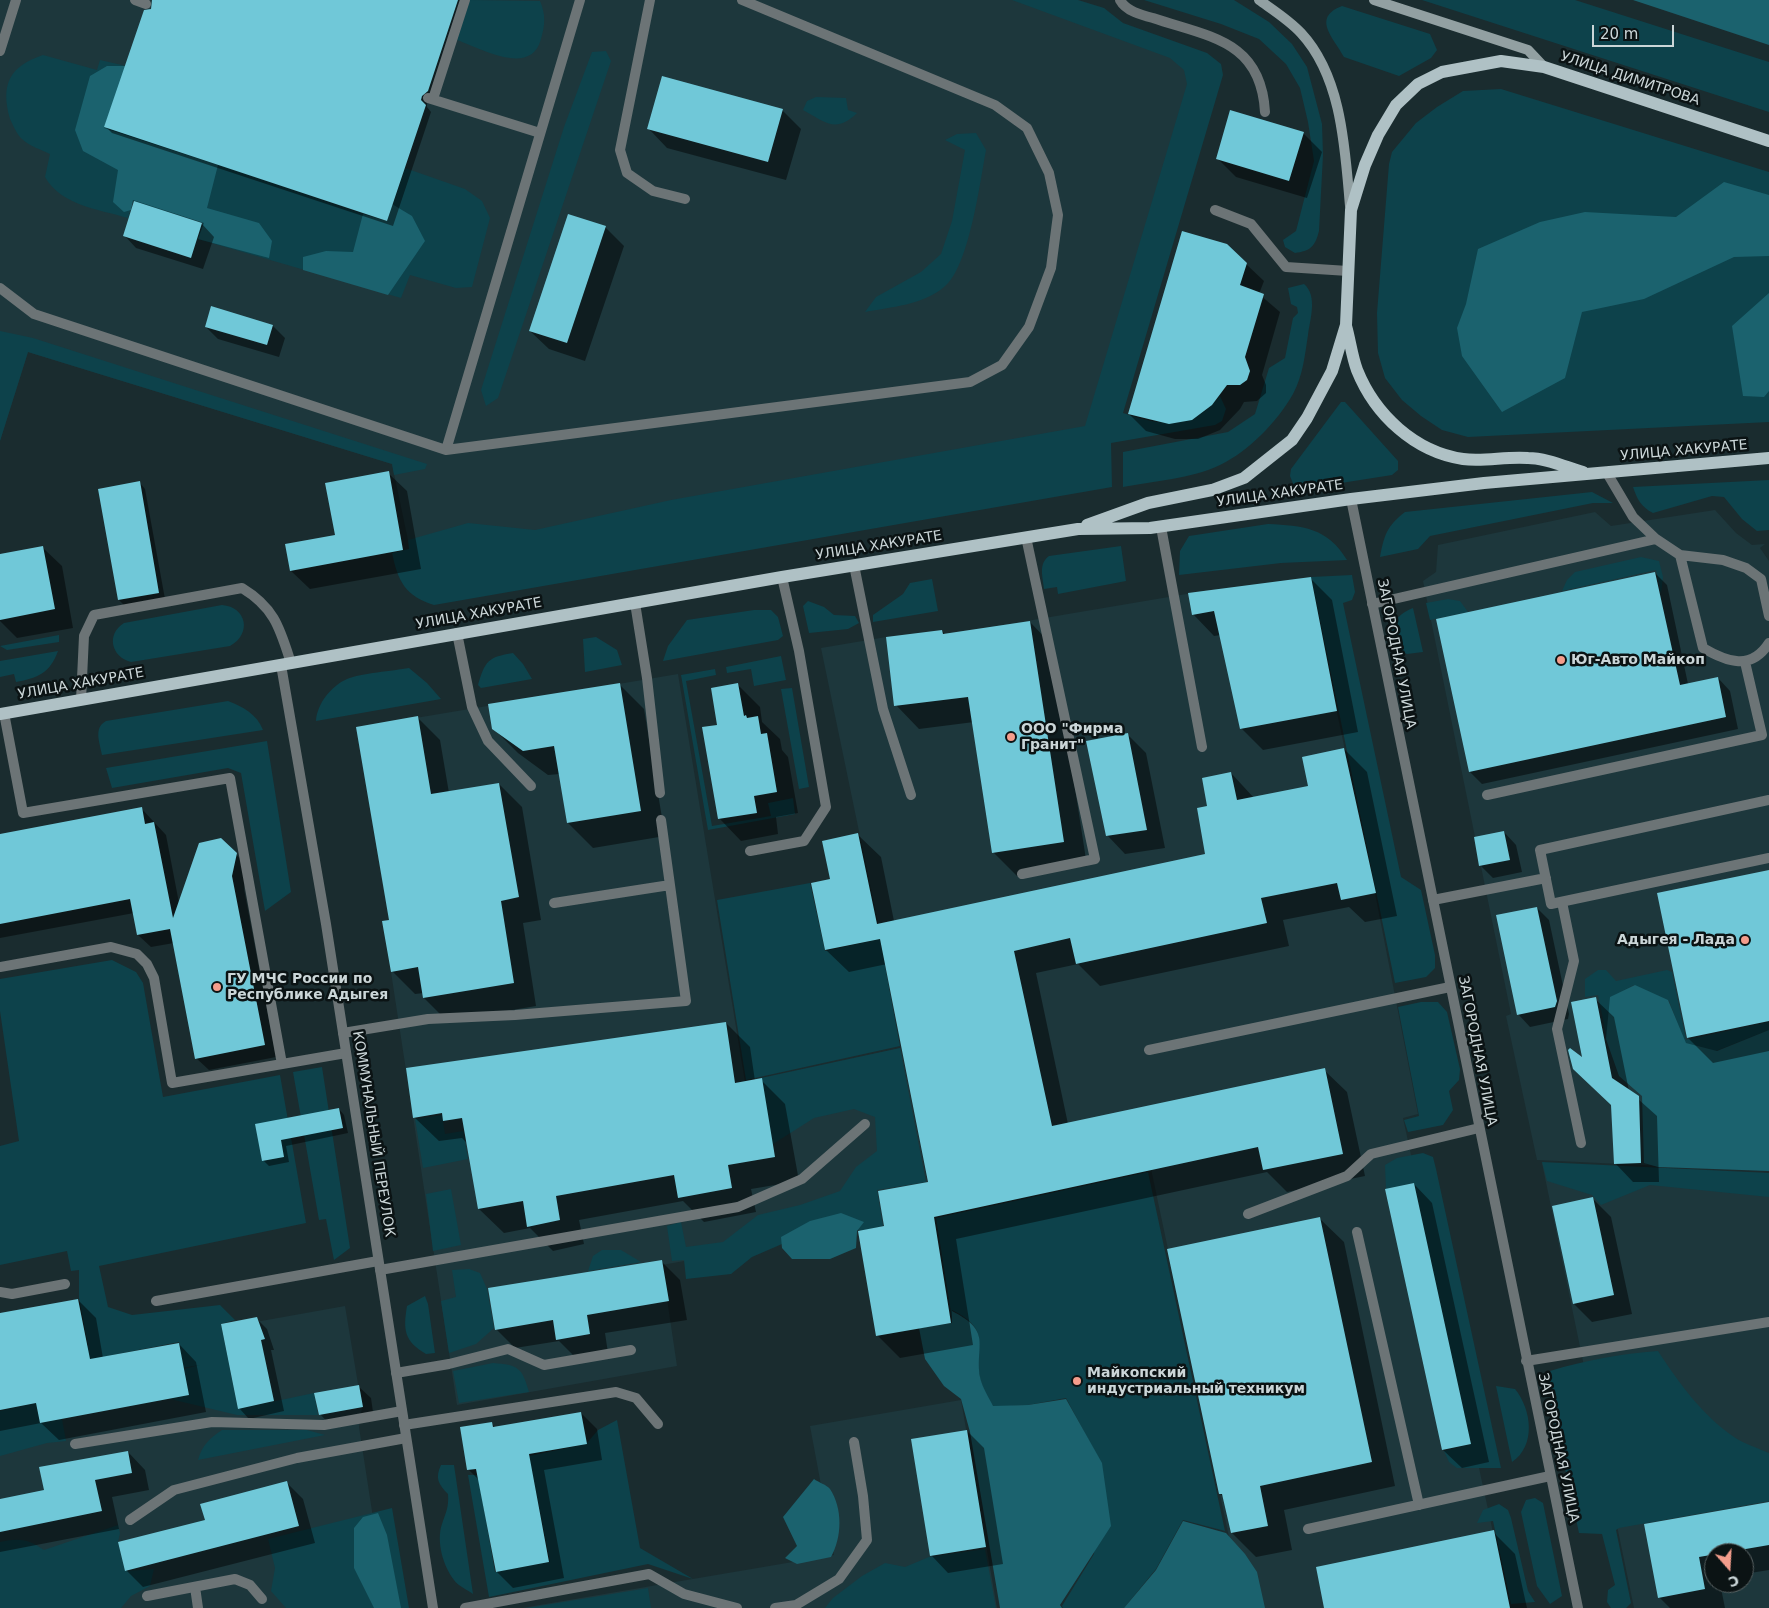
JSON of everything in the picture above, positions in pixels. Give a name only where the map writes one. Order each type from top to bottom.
[{"type":"main road","points":[[1078,529],[1148,503],[1212,490],[1244,478],[1292,440],[1307,418],[1332,371],[1346,325],[1351,210],[1346,159],[1336,107],[1320,59],[1301,33],[1259,0]]},
{"type":"main road","name":"УЛИЦА ДИМИТРОВА","points":[[1374,0],[1528,50],[1544,67],[1769,141]]},
{"type":"main road","points":[[1351,210],[1378,135],[1396,105],[1418,84],[1442,72],[1501,61],[1544,67]]},
{"type":"main road","points":[[1346,325],[1357,370],[1374,402],[1394,426],[1427,448],[1448,456],[1466,459],[1530,458],[1593,474]]},
{"type":"main road","name":"УЛИЦА ХАКУРАТЕ","points":[[2,713],[782,577],[1078,529],[1161,527],[1351,499],[1484,484],[1769,458]]},
{"type":"street","points":[[0,51],[16,0]]},
{"type":"street","points":[[135,0],[146,4]]},
{"type":"street","points":[[465,0],[431,98],[540,133]]},
{"type":"street","points":[[446,450],[580,0]]},
{"type":"street","points":[[650,0],[620,150],[627,173],[653,191],[685,200]]},
{"type":"street","points":[[0,288],[34,314],[446,450],[970,382],[1002,364],[1029,327],[1051,268],[1058,215],[1049,173],[1027,128],[995,105],[742,0]]},
{"type":"street","points":[[1120,0],[1138,14],[1224,42],[1239,50],[1256,74],[1264,98],[1265,112]]},
{"type":"street","points":[[1215,210],[1251,224],[1286,267],[1348,271]]},
{"type":"street","points":[[1607,473],[1633,517],[1656,539],[1680,555],[1724,560],[1746,568],[1761,579],[1769,616]]},
{"type":"street","name":"ЗАГОРОДНАЯ УЛИЦА","points":[[1351,499],[1578,1608]]},
{"type":"street","points":[[1161,527],[1202,747]]},
{"type":"street","points":[[1022,874],[1095,858],[1026,538]]},
{"type":"street","points":[[1372,604],[1656,539]]},
{"type":"street","points":[[1680,555],[1704,648],[1722,659],[1745,662],[1763,653],[1769,643]]},
{"type":"street","points":[[854,565],[883,709],[911,795]]},
{"type":"street","points":[[750,851],[804,841],[826,807],[798,651],[782,577]]},
{"type":"street","name":"КОММУНАЛЬНЫЙ ПЕРЕУЛОК","points":[[81,700],[84,636],[94,615],[242,588],[260,599],[274,617],[286,664],[433,1608]]},
{"type":"street","points":[[635,603],[647,678],[660,793]]},
{"type":"street","points":[[457,633],[472,707],[488,741],[531,786]]},
{"type":"street","points":[[1487,795],[1765,734],[1745,662]]},
{"type":"street","points":[[2,713],[23,814],[230,778],[282,1064]]},
{"type":"street","points":[[1769,800],[1540,850],[1551,904],[1769,858]]},
{"type":"street","points":[[343,1033],[428,1019],[515,1015],[686,1001],[661,820]]},
{"type":"street","points":[[1432,900],[1546,878]]},
{"type":"street","points":[[554,903],[670,885]]},
{"type":"street","points":[[1562,902],[1574,961],[1557,1030],[1581,1143]]},
{"type":"street","points":[[0,967],[111,947],[124,948],[137,954],[147,964],[154,978],[172,1083],[346,1053]]},
{"type":"street","points":[[1149,1050],[1450,987]]},
{"type":"street","points":[[156,1301],[738,1207],[802,1179],[865,1124]]},
{"type":"street","points":[[1248,1214],[1347,1176],[1371,1154],[1479,1128]]},
{"type":"street","points":[[1357,1232],[1418,1505]]},
{"type":"street","points":[[0,1292],[12,1294],[65,1284]]},
{"type":"street","points":[[1526,1361],[1769,1322]]},
{"type":"street","points":[[396,1373],[449,1364],[508,1348],[544,1365],[631,1350]]},
{"type":"street","points":[[404,1425],[616,1392],[636,1398],[658,1424]]},
{"type":"street","points":[[74,1444],[212,1422],[324,1425],[402,1411]]},
{"type":"street","points":[[130,1520],[174,1490],[297,1458],[406,1438]]},
{"type":"street","points":[[775,1608],[796,1605],[839,1579],[867,1540],[863,1496],[854,1442]]},
{"type":"street","points":[[1308,1529],[1550,1476]]},
{"type":"street","points":[[465,1608],[649,1574],[684,1594],[737,1608]]},
{"type":"street","points":[[146,1596],[235,1579],[250,1585],[262,1600]]},
{"type":"street","points":[[195,1587],[198,1608]]},
{"type":"shaded area","points":[[0,0],[1029,0],[1214,60],[1103,443],[414,569],[392,464],[28,352],[0,441]]},
{"type":"shaded area","points":[[470,0],[540,1],[544,15],[544,25],[536,50],[527,56],[517,58],[505,57],[492,54],[457,40]]},
{"type":"shaded area","points":[[1012,0],[1078,0],[1104,8],[1123,23],[1207,53],[1221,64],[1223,75],[1123,413],[1151,421],[1175,423],[1198,415],[1220,396],[1226,409],[1222,421],[1215,425],[1111,443],[1112,487],[434,605],[416,597],[404,586],[397,572],[392,553],[409,549],[408,540],[468,523],[535,530],[671,500],[1085,426],[1187,84],[1184,70],[1170,58]]},
{"type":"shaded area","points":[[1144,0],[1234,0],[1269,22],[1292,44],[1307,67],[1322,124],[1323,155],[1319,231],[1314,244],[1305,251],[1295,253],[1285,247],[1283,240],[1296,231],[1314,161],[1300,88],[1286,64],[1259,39],[1221,24]]},
{"type":"shaded area","points":[[1422,0],[1575,0],[1769,62],[1769,112]]},
{"type":"shaded area","points":[[1633,0],[1769,0],[1769,45]]},
{"type":"shaded area","points":[[1342,6],[1430,34],[1437,50],[1431,58],[1399,76],[1344,57],[1331,36],[1326,22],[1328,16],[1333,11]]},
{"type":"shaded area","points":[[606,51],[611,61],[498,398],[486,406],[481,390],[564,127],[592,52]]},
{"type":"shaded area","points":[[43,55],[97,70],[100,60],[126,66],[106,127],[387,222],[405,168],[465,189],[482,201],[490,218],[472,287],[456,288],[410,275],[401,298],[198,239],[203,223],[133,201],[128,218],[93,209],[71,200],[52,187],[45,177],[50,154],[28,144],[20,137],[10,119],[7,107],[7,86],[10,78],[23,65]]},
{"type":"shaded area","points":[[107,66],[126,66],[104,128],[218,165],[207,208],[259,223],[272,241],[269,258],[198,239],[204,223],[133,200],[131,210],[124,212],[113,202],[118,170],[83,151],[75,130],[90,76]]},
{"type":"shaded area","points":[[1501,89],[1769,172],[1769,422],[1468,437],[1442,430],[1402,400],[1385,378],[1378,353],[1377,313],[1389,164],[1392,152],[1416,123],[1463,91]]},
{"type":"shaded area","points":[[816,97],[846,98],[848,110],[857,113],[843,123],[830,124],[824,122],[803,110],[807,101]]},
{"type":"shaded area","points":[[976,133],[986,150],[967,244],[953,277],[936,293],[917,302],[865,312],[876,297],[921,272],[941,254],[952,221],[965,150],[945,140],[957,134]]},
{"type":"shaded area","points":[[1724,182],[1769,195],[1769,256],[1734,257],[1644,299],[1582,312],[1565,378],[1502,412],[1462,356],[1457,328],[1466,304],[1478,249],[1540,222],[1585,212],[1676,217]]},
{"type":"shaded area","points":[[392,204],[412,216],[425,241],[388,295],[303,270],[303,257],[326,251],[353,252],[363,214],[387,221]]},
{"type":"shaded area","points":[[1304,284],[1311,295],[1312,301],[1305,357],[1293,394],[1271,425],[1241,452],[1209,470],[1185,477],[1123,487],[1123,452],[1228,432],[1255,414],[1269,368],[1285,358],[1293,318],[1298,313],[1297,307],[1291,304],[1288,288]]},
{"type":"shaded area","points":[[1769,293],[1769,391],[1764,397],[1743,396],[1732,326]]},
{"type":"shaded area","points":[[0,331],[33,338],[427,464],[425,469],[394,475],[392,464],[28,352],[0,441]]},
{"type":"shaded area","points":[[1341,402],[1345,402],[1398,461],[1398,470],[1392,475],[1303,489],[1294,486],[1290,476],[1291,469]]},
{"type":"shaded area","points":[[1769,480],[1769,530],[1757,531],[1742,519],[1724,497],[1712,496],[1653,513],[1640,502],[1633,487]]},
{"type":"shaded area","points":[[1592,492],[1613,503],[1593,503],[1430,536],[1418,549],[1380,557],[1387,532],[1405,512]]},
{"type":"shaded area","points":[[1715,510],[1736,533],[1752,545],[1765,544],[1760,548],[1769,561],[1769,1171],[1537,1160],[1506,1016],[1511,1014],[1423,581],[1436,572],[1438,545],[1595,512],[1611,526]]},
{"type":"shaded area","points":[[1268,524],[1313,530],[1331,541],[1347,560],[1281,563],[1179,575],[1180,551],[1189,536]]},
{"type":"shaded area","points":[[1121,546],[1126,581],[1058,594],[1057,587],[1044,589],[1042,567],[1049,556]]},
{"type":"shaded area","points":[[1641,557],[1659,561],[1663,577],[1661,594],[1656,570],[1562,591],[1567,580],[1575,572]]},
{"type":"shaded area","points":[[1352,575],[1355,592],[1352,600],[1343,603],[1401,877],[1421,890],[1435,955],[1435,968],[1426,977],[1395,983],[1311,577]]},
{"type":"shaded area","points":[[932,579],[938,611],[873,622],[873,615],[903,594],[910,583]]},
{"type":"shaded area","points":[[1210,590],[1330,679],[1375,893],[1418,1114],[1403,1118],[1509,1606],[1497,1608],[1244,1608],[1151,1169],[935,1215],[878,923],[821,648],[886,637],[944,635]]},
{"type":"shaded area","points":[[1448,599],[1460,601],[1468,612],[1430,620],[1426,603]]},
{"type":"shaded area","points":[[808,601],[824,607],[834,615],[855,616],[859,623],[848,629],[809,633],[803,606]]},
{"type":"shaded area","points":[[222,605],[237,611],[244,622],[242,635],[230,646],[131,662],[119,655],[113,645],[115,633],[124,623]]},
{"type":"shaded area","points":[[1413,608],[1423,652],[1407,654],[1396,649],[1392,635],[1397,619]]},
{"type":"shaded area","points":[[754,610],[771,610],[778,617],[783,636],[778,640],[663,661],[668,646],[687,620]]},
{"type":"shaded area","points":[[59,635],[59,642],[7,650],[0,646]]},
{"type":"shaded area","points":[[596,637],[617,650],[622,665],[585,672],[583,639]]},
{"type":"shaded area","points":[[58,651],[51,665],[31,679],[16,682],[14,674],[0,677],[0,661]]},
{"type":"shaded area","points":[[513,653],[523,664],[532,679],[481,688],[478,685],[483,670],[489,661],[498,656]]},
{"type":"shaded area","points":[[781,656],[786,680],[754,686],[751,669],[727,673],[726,667]]},
{"type":"shaded area","points":[[409,668],[427,683],[441,699],[316,721],[322,702],[330,691],[341,682],[360,675]]},
{"type":"shaded area","points":[[715,669],[716,675],[686,681],[712,826],[771,816],[768,803],[793,798],[795,814],[708,830],[681,675]]},
{"type":"shaded area","points":[[678,674],[745,1082],[901,1048],[934,1216],[662,1265],[677,1366],[457,1405],[391,972],[389,921],[356,728]]},
{"type":"shaded area","points":[[792,688],[809,787],[799,789],[781,689]]},
{"type":"shaded area","points":[[228,701],[253,715],[263,730],[102,755],[98,732],[106,721]]},
{"type":"shaded area","points":[[267,741],[291,892],[265,911],[241,773],[228,768],[112,788],[106,768]]},
{"type":"shaded area","points":[[810,883],[825,951],[880,939],[900,1046],[746,1080],[717,900]]},
{"type":"shaded area","points":[[112,960],[136,972],[143,983],[163,1097],[280,1075],[306,1223],[99,1266],[108,1307],[132,1315],[220,1305],[235,1320],[221,1324],[238,1409],[314,1393],[318,1415],[237,1415],[170,1399],[189,1395],[184,1369],[200,1365],[183,1368],[179,1342],[0,1377],[0,1364],[88,1346],[79,1298],[79,1270],[71,1271],[67,1251],[0,1265],[0,1146],[19,1141],[0,1011],[0,979]]},
{"type":"shaded area","points":[[1598,970],[1606,970],[1616,981],[1667,970],[1672,972],[1686,1040],[1769,1022],[1769,1030],[1716,1051],[1685,1043],[1669,1001],[1634,985],[1612,997],[1607,1039],[1598,995],[1585,997],[1585,979]]},
{"type":"shaded area","points":[[1635,985],[1668,1000],[1686,1043],[1717,1051],[1769,1030],[1769,1171],[1658,1167],[1644,1163],[1642,1096],[1619,1076],[1606,1039],[1610,997]]},
{"type":"shaded area","points":[[1421,1002],[1438,1002],[1447,1012],[1460,1069],[1459,1080],[1449,1091],[1453,1110],[1443,1125],[1408,1132],[1404,1120],[1419,1116],[1398,1007]]},
{"type":"shaded area","points":[[900,1048],[926,1182],[877,1190],[883,1226],[861,1231],[841,1222],[812,1231],[752,1257],[731,1274],[686,1279],[684,1260],[672,1261],[667,1226],[681,1222],[686,1247],[723,1242],[758,1215],[800,1205],[840,1191],[856,1167],[877,1151],[875,1117],[854,1109],[814,1118],[773,1144],[761,1078]]},
{"type":"shaded area","points":[[322,1067],[350,1248],[334,1260],[326,1219],[319,1220],[293,1072]]},
{"type":"shaded area","points":[[442,1115],[445,1134],[463,1131],[468,1159],[423,1168],[415,1119]]},
{"type":"shaded area","points":[[1423,1153],[1433,1157],[1436,1169],[1501,1468],[1457,1468],[1449,1462],[1444,1451],[1471,1444],[1414,1183],[1386,1189],[1385,1165],[1397,1158]]},
{"type":"shaded area","points":[[1542,1162],[1769,1173],[1769,1197],[1650,1185],[1601,1205],[1592,1195],[1547,1181]]},
{"type":"shaded area","points":[[1542,1163],[1769,1173],[1769,1608],[1634,1608]]},
{"type":"shaded area","name":"Майкопский индустриальный техникум","points":[[1148,1172],[1225,1531],[1183,1520],[1156,1569],[1124,1608],[1063,1608],[1062,1606],[1094,1554],[1101,1463],[1066,1398],[1028,1405],[992,1407],[980,1378],[979,1339],[977,1332],[973,1325],[952,1310],[953,1325],[936,1218]]},
{"type":"shaded area","points":[[451,1189],[461,1245],[433,1251],[426,1194]]},
{"type":"shaded area","points":[[841,1213],[864,1222],[857,1231],[856,1248],[830,1259],[792,1259],[782,1248],[781,1237],[810,1221]]},
{"type":"shaded area","points":[[602,1250],[621,1250],[641,1262],[588,1271],[593,1256]]},
{"type":"shaded area","points":[[469,1269],[480,1273],[487,1289],[494,1328],[476,1344],[449,1353],[441,1301],[456,1297],[452,1270]]},
{"type":"shaded area","points":[[425,1296],[428,1304],[435,1353],[426,1354],[413,1344],[405,1328],[407,1306]]},
{"type":"shaded area","points":[[345,1306],[362,1408],[359,1427],[387,1608],[0,1608],[0,1391],[183,1368],[228,1360],[222,1328]]},
{"type":"shaded area","points":[[952,1311],[965,1319],[978,1332],[980,1377],[993,1406],[1028,1405],[1066,1399],[1102,1463],[1111,1526],[1060,1605],[1062,1608],[1000,1608],[970,1432],[961,1399],[944,1386],[925,1359],[919,1328],[952,1323]]},
{"type":"shaded area","points":[[1658,1351],[1701,1409],[1722,1428],[1738,1439],[1769,1453],[1769,1501],[1616,1530],[1631,1603],[1626,1608],[1611,1608],[1607,1602],[1608,1590],[1615,1585],[1602,1534],[1579,1533],[1546,1381],[1550,1371],[1563,1367],[1603,1358]]},
{"type":"shaded area","points":[[493,1363],[514,1366],[518,1369],[524,1377],[529,1392],[459,1403],[453,1371]]},
{"type":"shaded area","points":[[1496,1386],[1515,1389],[1521,1398],[1528,1417],[1528,1437],[1525,1447],[1512,1462]]},
{"type":"shaded area","points":[[961,1400],[997,1608],[522,1608],[834,1555],[810,1426]]},
{"type":"shaded area","points":[[36,1403],[40,1423],[62,1419],[66,1441],[47,1443],[0,1456],[0,1411]]},
{"type":"shaded area","points":[[617,1420],[640,1548],[693,1579],[648,1564],[489,1597],[468,1475],[478,1475],[495,1572],[550,1562],[529,1456],[586,1444],[598,1430]]},
{"type":"shaded area","points":[[222,1430],[307,1430],[325,1435],[198,1460],[207,1442]]},
{"type":"shaded area","points":[[441,1465],[454,1465],[473,1594],[454,1580],[444,1561],[440,1545],[440,1531],[448,1499],[448,1494],[438,1481]]},
{"type":"shaded area","points":[[814,1479],[829,1488],[834,1497],[839,1514],[839,1532],[831,1557],[797,1564],[785,1558],[797,1546],[783,1517]]},
{"type":"shaded area","points":[[1535,1498],[1543,1503],[1562,1596],[1550,1604],[1537,1586],[1521,1512],[1526,1500]]},
{"type":"shaded area","points":[[1499,1504],[1508,1510],[1511,1518],[1528,1591],[1535,1602],[1511,1604],[1493,1521],[1477,1523],[1483,1510]]},
{"type":"shaded area","points":[[392,1508],[409,1608],[286,1608],[271,1591],[275,1568],[268,1539]]},
{"type":"shaded area","points":[[378,1513],[387,1535],[401,1608],[374,1608],[354,1568],[354,1528],[363,1517]]},
{"type":"shaded area","points":[[1183,1521],[1226,1533],[1245,1554],[1257,1572],[1265,1608],[1124,1608],[1156,1570]]},
{"type":"shaded area","points":[[118,1525],[120,1533],[118,1542],[125,1571],[154,1569],[150,1586],[131,1596],[121,1608],[0,1608],[0,1542],[23,1540],[44,1550]]},
{"type":"shaded area","points":[[985,1549],[996,1608],[825,1608],[833,1598],[862,1576],[885,1563],[905,1567],[929,1557]]},
{"type":"shaded area","points":[[648,1588],[651,1608],[527,1608]]},
{"type":"building","points":[[152,0],[458,0],[428,91],[422,96],[421,100],[426,105],[387,221],[104,127],[144,10],[151,9]]},
{"type":"building","points":[[662,76],[783,109],[768,162],[647,129]]},
{"type":"building","points":[[1230,110],[1304,132],[1289,181],[1216,159]]},
{"type":"building","points":[[134,201],[202,223],[191,258],[123,236]]},
{"type":"building","points":[[568,214],[606,226],[567,343],[529,331]]},
{"type":"building","points":[[1182,231],[1227,244],[1247,263],[1240,285],[1264,294],[1245,357],[1250,371],[1247,380],[1240,385],[1227,385],[1212,405],[1192,420],[1169,424],[1128,414]]},
{"type":"building","points":[[211,306],[273,325],[267,345],[205,327]]},
{"type":"building","points":[[389,471],[403,550],[290,571],[285,544],[335,535],[325,483]]},
{"type":"building","points":[[140,481],[159,593],[118,600],[98,489]]},
{"type":"building","points":[[43,546],[55,609],[0,620],[0,554]]},
{"type":"building","points":[[1655,572],[1680,685],[1718,677],[1726,717],[1469,772],[1436,619]]},
{"type":"building","points":[[1311,577],[1337,711],[1240,729],[1214,611],[1192,615],[1188,593]]},
{"type":"building","name":"ООО \"Фирма Гранит\"","points":[[1030,621],[1064,842],[992,853],[968,697],[894,706],[886,637],[942,630],[943,634]]},
{"type":"building","points":[[620,683],[641,811],[567,823],[554,746],[523,751],[492,729],[488,704]]},
{"type":"building","points":[[738,683],[744,716],[746,715],[747,718],[758,716],[761,734],[767,733],[777,792],[754,796],[757,813],[718,819],[702,727],[717,725],[711,688]]},
{"type":"building","points":[[418,716],[431,794],[499,783],[519,897],[501,901],[514,983],[423,998],[418,967],[391,972],[382,921],[389,920],[356,727]]},
{"type":"building","points":[[1128,733],[1147,830],[1106,836],[1086,741]]},
{"type":"building","points":[[1344,748],[1376,893],[1341,900],[1337,883],[1261,898],[1267,923],[1076,964],[1070,938],[1014,951],[1052,1126],[1325,1068],[1343,1154],[1263,1170],[1258,1147],[934,1217],[951,1323],[876,1336],[858,1231],[884,1226],[878,1191],[928,1182],[880,939],[825,950],[811,883],[830,879],[822,841],[858,833],[877,924],[1205,854],[1197,808],[1207,806],[1202,778],[1231,772],[1237,800],[1308,786],[1302,757]]},
{"type":"building","name":"ГУ МЧС России по Республике Адыгея","points":[[142,807],[145,824],[154,822],[173,918],[199,843],[221,838],[237,853],[232,876],[265,1045],[195,1059],[170,929],[137,935],[130,899],[0,924],[0,834]]},
{"type":"building","points":[[1504,831],[1510,860],[1479,866],[1474,837]]},
{"type":"building","points":[[1769,870],[1769,1021],[1687,1038],[1657,893]]},
{"type":"building","points":[[1537,907],[1557,1001],[1555,1007],[1517,1015],[1496,915]]},
{"type":"building","points":[[1596,997],[1612,1078],[1639,1096],[1641,1163],[1614,1164],[1611,1105],[1573,1069],[1568,1050],[1570,1048],[1582,1057],[1571,1002]]},
{"type":"building","points":[[726,1022],[735,1083],[762,1078],[775,1157],[728,1165],[732,1188],[678,1198],[674,1175],[556,1196],[560,1220],[527,1227],[523,1201],[478,1209],[462,1118],[443,1121],[442,1113],[413,1118],[406,1068]]},
{"type":"building","points":[[339,1108],[343,1128],[281,1140],[284,1157],[262,1161],[255,1124]]},
{"type":"building","points":[[1414,1183],[1471,1444],[1442,1450],[1385,1189]]},
{"type":"building","points":[[1593,1197],[1614,1295],[1573,1304],[1552,1206]]},
{"type":"building","points":[[1320,1217],[1372,1462],[1260,1486],[1268,1526],[1231,1533],[1222,1494],[1219,1494],[1167,1249]]},
{"type":"building","points":[[662,1260],[669,1301],[587,1315],[590,1334],[556,1340],[553,1320],[495,1330],[488,1288]]},
{"type":"building","points":[[78,1299],[90,1359],[179,1343],[189,1395],[40,1423],[36,1403],[0,1410],[0,1313]]},
{"type":"building","points":[[257,1317],[265,1339],[261,1340],[274,1401],[238,1409],[221,1324]]},
{"type":"building","points":[[359,1385],[363,1407],[319,1415],[314,1393]]},
{"type":"building","points":[[581,1412],[587,1444],[529,1454],[549,1562],[496,1572],[476,1469],[467,1470],[460,1427],[492,1422],[493,1427]]},
{"type":"building","points":[[967,1430],[986,1547],[930,1556],[911,1439]]},
{"type":"building","points":[[128,1451],[132,1473],[95,1480],[102,1511],[0,1532],[0,1499],[44,1490],[39,1467]]},
{"type":"building","points":[[287,1481],[299,1526],[125,1571],[118,1542],[205,1520],[200,1504]]},
{"type":"building","points":[[1769,1502],[1769,1545],[1754,1548],[1754,1543],[1704,1543],[1704,1556],[1699,1557],[1704,1589],[1658,1598],[1644,1524]]},
{"type":"building","points":[[1494,1530],[1510,1608],[1324,1608],[1316,1567]]},
{"type":"place","name":"Юг-Авто Майкоп","points":[[1561,660]]},
{"type":"place","name":"ООО \"Фирма Гранит\"","points":[[1011,737]]},
{"type":"place","name":"Адыгея - Лада","points":[[1745,940]]},
{"type":"place","name":"ГУ МЧС России по Республике Адыгея","points":[[217,987]]},
{"type":"place","name":"Майкопский индустриальный техникум","points":[[1077,1381]]}]
